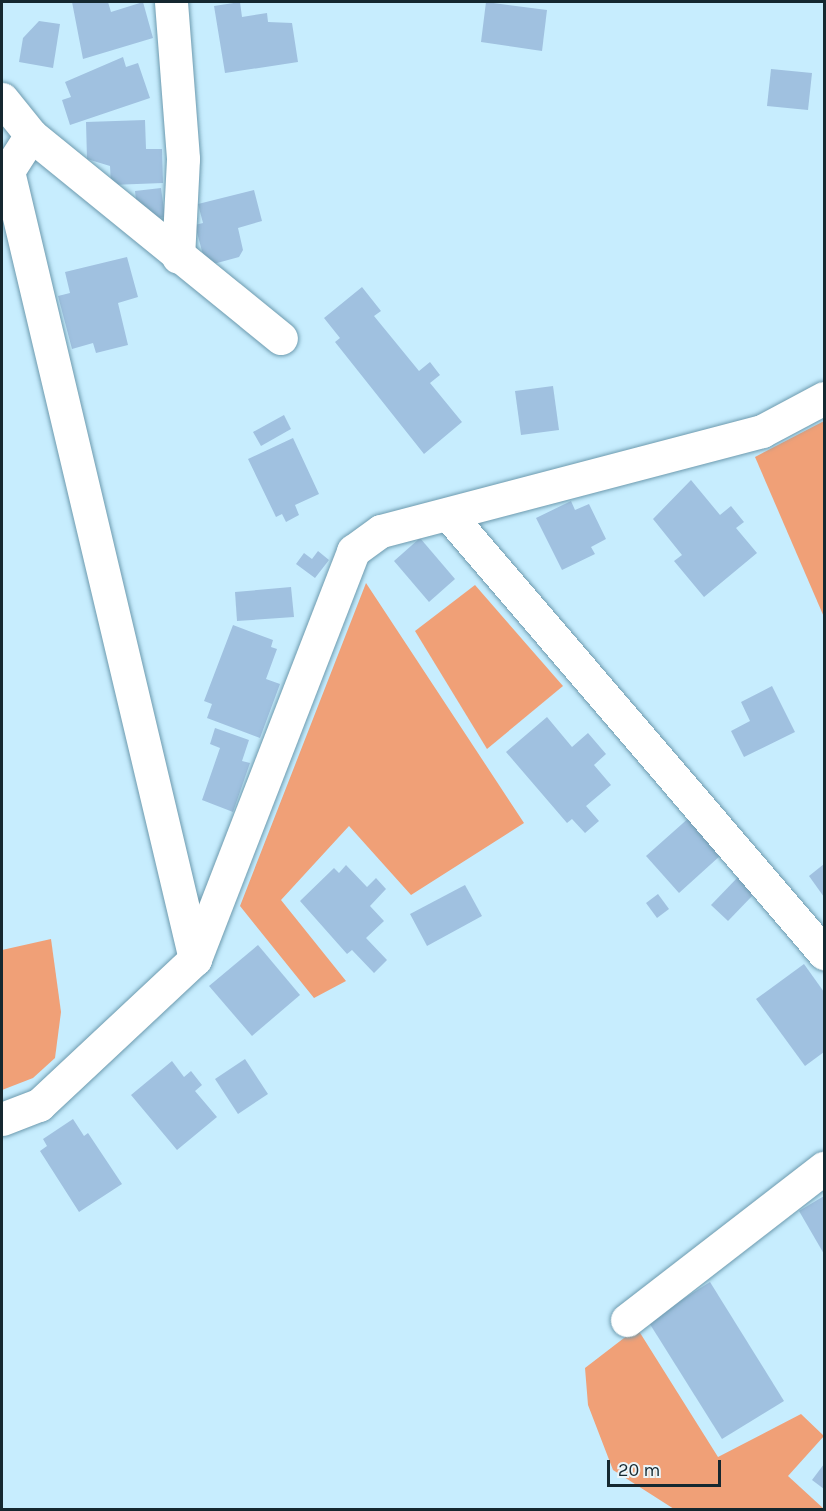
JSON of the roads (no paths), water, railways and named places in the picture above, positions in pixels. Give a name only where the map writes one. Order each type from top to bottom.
[{"type":"street","points":[[171,2],[183,159],[178,257]]},
{"type":"street","points":[[2,99],[31,135],[178,257],[281,338]]},
{"type":"street","points":[[31,135],[8,171],[195,959]]},
{"type":"street","points":[[2,1119],[39,1105],[195,959],[353,551],[381,531],[762,431],[825,398]]},
{"type":"street","points":[[449,515],[825,952]]},
{"type":"street","points":[[627,1320],[825,1168]]}]
